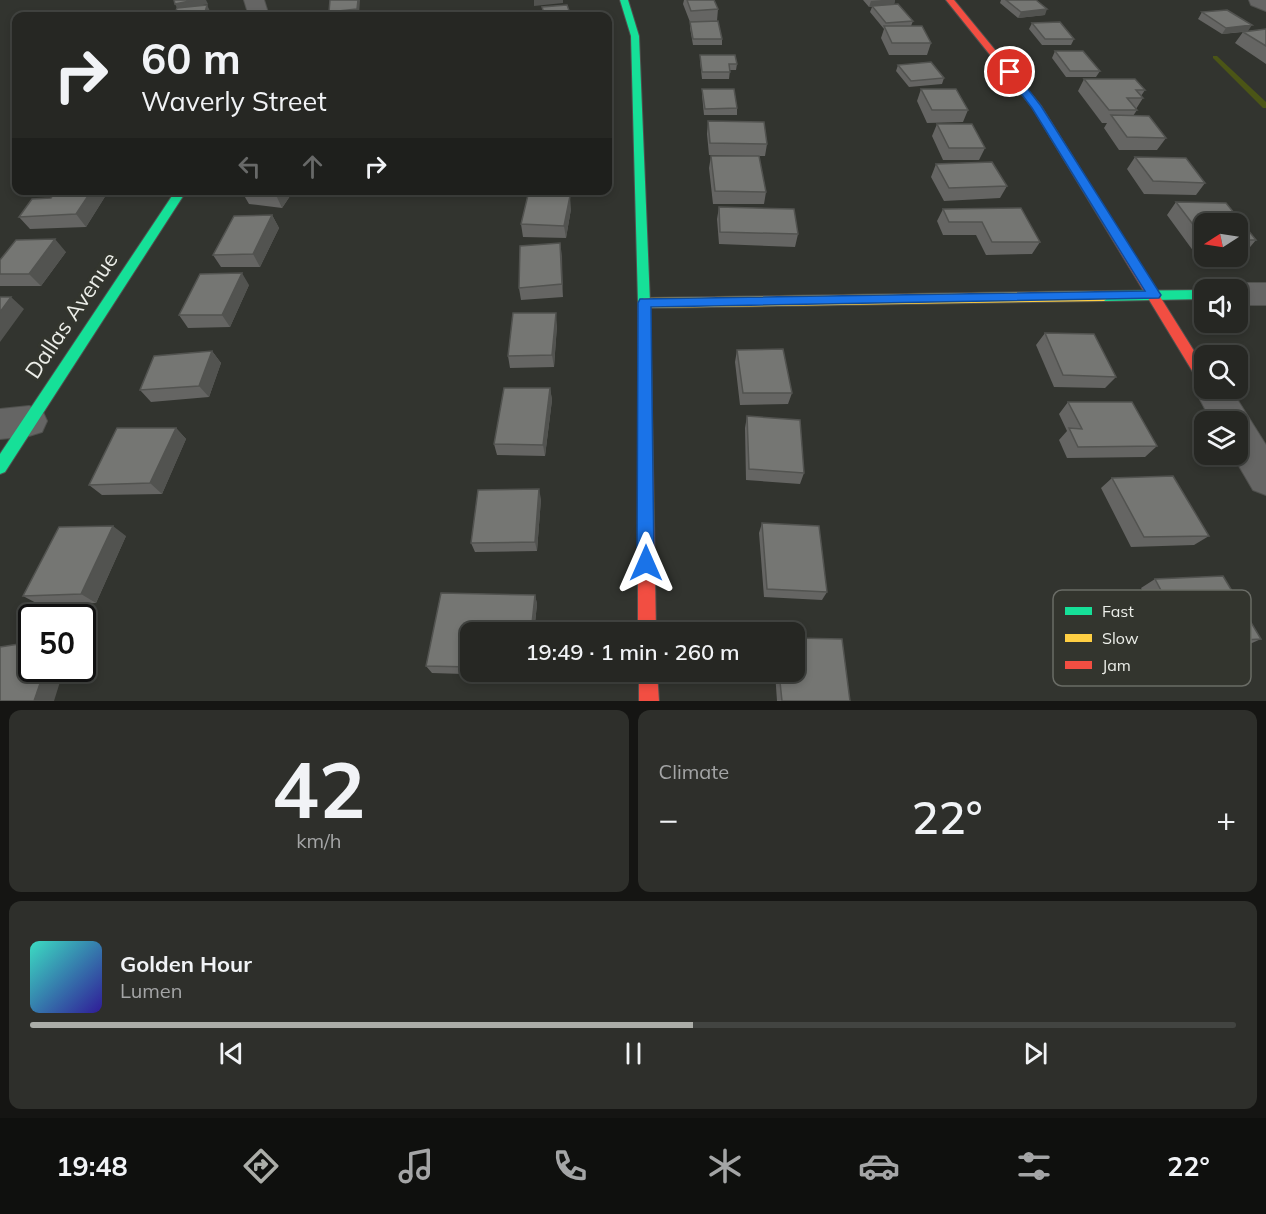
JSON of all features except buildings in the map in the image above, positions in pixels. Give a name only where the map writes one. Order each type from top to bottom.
[{"type":"street","points":[[624,0],[634,36],[644,303],[647,622]]},
{"type":"street","points":[[950,0],[1036,106],[1194,361]]},
{"type":"street","points":[[1258,1],[1266,5]]},
{"type":"street","name":"Dallas Avenue","points":[[0,468],[14,423],[178,195]]},
{"type":"street","points":[[1248,294],[1266,294]]},
{"type":"street","points":[[644,303],[1194,295]]},
{"type":"street","points":[[1248,448],[1266,478]]},
{"type":"street","points":[[648,682],[649,701]]},
{"type":"waterway","points":[[1215,57],[1266,106]]},
{"type":"traffic: fast","points":[[624,0],[635,36],[644,303],[645,409]]},
{"type":"traffic: fast","points":[[0,467],[179,195]]},
{"type":"traffic: fast","points":[[1104,296],[1194,295]]},
{"type":"traffic: slow","points":[[644,303],[1104,296]]},
{"type":"traffic: jam","points":[[950,0],[1036,106],[1194,362]]},
{"type":"traffic: jam","points":[[645,409],[647,622]]},
{"type":"traffic: jam","points":[[648,682],[649,701]]},
{"type":"route","points":[[646,563],[644,303],[1154,295],[1036,106],[1010,72]]}]
